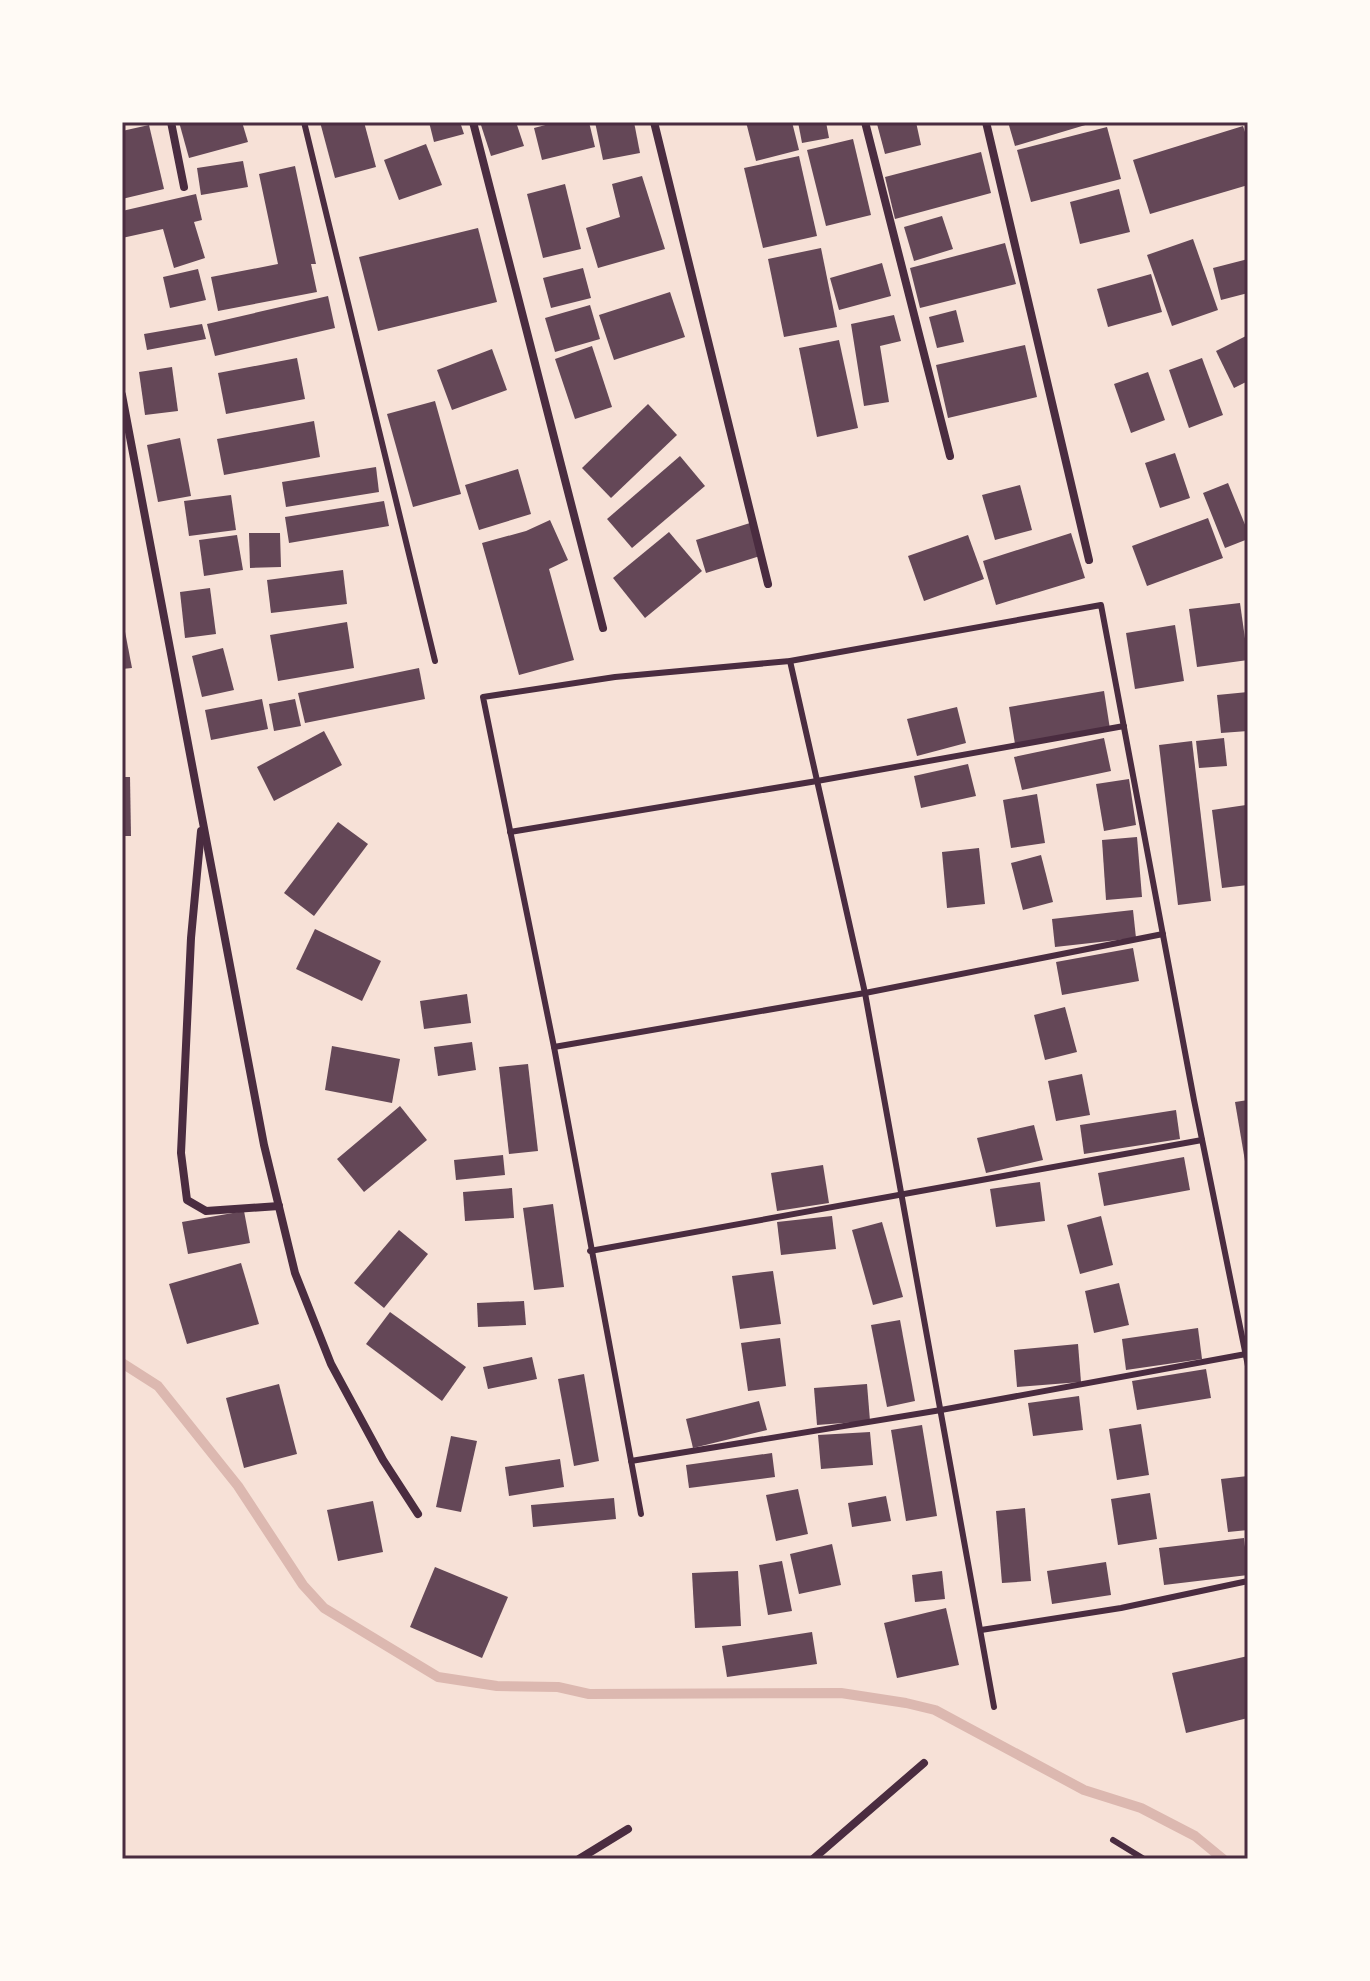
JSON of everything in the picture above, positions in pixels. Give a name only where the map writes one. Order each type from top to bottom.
[{"type":"street","points":[[171,122],[184,187]]},
{"type":"street","points":[[473,122],[603,628]]},
{"type":"street","points":[[654,122],[768,584]]},
{"type":"street","points":[[865,122],[950,456]]},
{"type":"street","points":[[986,122],[1089,560]]},
{"type":"street","points":[[122,395],[264,1145],[295,1273],[331,1364],[383,1460],[418,1514]]},
{"type":"street","points":[[202,819],[191,938],[181,1153],[187,1200],[206,1211],[279,1206]]},
{"type":"street","points":[[813,1859],[924,1763]]},
{"type":"street","points":[[579,1859],[628,1829]]},
{"type":"lane","points":[[304,122],[435,661]]},
{"type":"lane","points":[[641,1514],[554,1047],[483,697],[615,677],[790,661],[1101,605],[1248,1366]]},
{"type":"lane","points":[[790,661],[865,993],[994,1707]]},
{"type":"lane","points":[[510,832],[1124,726]]},
{"type":"lane","points":[[554,1047],[865,993],[1163,934]]},
{"type":"lane","points":[[590,1251],[1202,1140]]},
{"type":"lane","points":[[631,1461],[941,1410],[1246,1354]]},
{"type":"lane","points":[[981,1630],[1121,1608],[1248,1581]]},
{"type":"lane","points":[[1113,1840],[1144,1859]]},
{"type":"building","points":[[179,122],[242,122],[248,142],[189,158]]},
{"type":"building","points":[[320,122],[364,122],[376,167],[335,178]]},
{"type":"building","points":[[429,122],[460,122],[464,134],[434,142]]},
{"type":"building","points":[[480,122],[516,122],[524,146],[491,156]]},
{"type":"building","points":[[557,122],[589,122],[595,147],[542,160],[534,128]]},
{"type":"building","points":[[595,122],[634,122],[640,153],[603,160]]},
{"type":"building","points":[[746,122],[792,122],[799,150],[756,161]]},
{"type":"building","points":[[798,122],[826,122],[829,138],[802,143]]},
{"type":"building","points":[[916,122],[921,145],[885,154],[877,124]]},
{"type":"building","points":[[1008,122],[1092,122],[1092,123],[1015,146]]},
{"type":"building","points":[[149,125],[164,189],[122,199],[122,131]]},
{"type":"building","points":[[1243,126],[1248,141],[1248,185],[1150,214],[1133,160]]},
{"type":"building","points":[[1107,127],[1121,179],[1031,202],[1017,150]]},
{"type":"building","points":[[853,139],[871,215],[826,226],[807,150]]},
{"type":"building","points":[[426,144],[442,185],[399,200],[384,160]]},
{"type":"building","points":[[981,152],[991,193],[895,219],[885,177]]},
{"type":"building","points":[[799,156],[817,236],[763,248],[744,168]]},
{"type":"building","points":[[243,161],[248,187],[201,195],[197,168]]},
{"type":"building","points":[[295,166],[316,264],[311,264],[317,292],[218,311],[211,277],[278,264],[259,174]]},
{"type":"building","points":[[642,176],[665,249],[598,268],[586,228],[620,217],[612,184]]},
{"type":"building","points":[[565,184],[581,249],[543,258],[527,194]]},
{"type":"building","points":[[1119,189],[1130,232],[1080,244],[1070,202]]},
{"type":"building","points":[[196,194],[202,220],[194,222],[205,258],[174,268],[163,229],[122,238],[122,211]]},
{"type":"building","points":[[942,216],[953,249],[914,261],[904,227]]},
{"type":"building","points":[[478,228],[497,302],[378,331],[359,257]]},
{"type":"building","points":[[1193,239],[1218,310],[1172,326],[1147,255]]},
{"type":"building","points":[[1005,243],[1016,284],[920,308],[910,268]]},
{"type":"building","points":[[821,248],[837,327],[784,337],[768,259]]},
{"type":"building","points":[[1248,259],[1248,293],[1221,300],[1213,268]]},
{"type":"building","points":[[882,263],[891,296],[839,310],[830,278]]},
{"type":"building","points":[[583,268],[591,298],[551,308],[543,278]]},
{"type":"building","points":[[198,269],[206,300],[170,308],[163,277]]},
{"type":"building","points":[[1151,274],[1162,312],[1108,327],[1097,289]]},
{"type":"building","points":[[670,292],[685,337],[614,360],[599,315]]},
{"type":"building","points":[[328,296],[335,328],[215,356],[207,324]]},
{"type":"building","points":[[590,305],[600,339],[555,352],[545,318]]},
{"type":"building","points":[[956,310],[964,342],[937,348],[929,317]]},
{"type":"building","points":[[894,315],[901,341],[880,346],[889,402],[864,406],[851,324]]},
{"type":"building","points":[[202,324],[206,339],[147,350],[144,334]]},
{"type":"building","points":[[1248,335],[1248,381],[1234,388],[1216,351]]},
{"type":"building","points":[[839,340],[858,428],[817,437],[799,348]]},
{"type":"building","points":[[1025,345],[1037,397],[948,418],[936,365]]},
{"type":"building","points":[[592,346],[612,407],[575,419],[555,359]]},
{"type":"building","points":[[492,349],[507,390],[452,410],[437,370]]},
{"type":"building","points":[[297,358],[305,399],[226,414],[218,373]]},
{"type":"building","points":[[1202,358],[1223,415],[1189,428],[1169,370]]},
{"type":"building","points":[[172,367],[178,411],[145,415],[139,372]]},
{"type":"building","points":[[1148,372],[1165,420],[1131,433],[1114,384]]},
{"type":"building","points":[[435,401],[461,494],[413,507],[387,414]]},
{"type":"building","points":[[648,404],[677,435],[611,498],[582,468]]},
{"type":"building","points":[[314,421],[320,457],[224,475],[217,439]]},
{"type":"building","points":[[180,438],[191,496],[158,502],[147,445]]},
{"type":"building","points":[[1175,453],[1190,498],[1160,508],[1145,463]]},
{"type":"building","points":[[680,456],[705,486],[632,548],[607,519]]},
{"type":"building","points":[[376,467],[379,492],[286,507],[282,482]]},
{"type":"building","points":[[518,469],[531,514],[479,530],[465,485]]},
{"type":"building","points":[[1228,483],[1248,539],[1225,548],[1203,493]]},
{"type":"building","points":[[1020,485],[1032,530],[995,540],[982,495]]},
{"type":"building","points":[[231,495],[236,530],[189,536],[184,501]]},
{"type":"building","points":[[384,501],[389,526],[289,543],[285,517]]},
{"type":"building","points":[[1208,518],[1223,558],[1147,586],[1132,546]]},
{"type":"building","points":[[550,520],[568,560],[549,569],[574,660],[519,675],[482,543],[526,531]]},
{"type":"building","points":[[750,523],[760,556],[706,573],[696,540]]},
{"type":"building","points":[[669,532],[702,571],[645,618],[613,578]]},
{"type":"building","points":[[249,533],[280,533],[281,567],[250,568]]},
{"type":"building","points":[[1071,533],[1085,578],[996,605],[983,561]]},
{"type":"building","points":[[237,535],[243,570],[204,576],[199,540]]},
{"type":"building","points":[[968,535],[984,579],[924,601],[908,556]]},
{"type":"building","points":[[343,570],[347,604],[271,613],[267,580]]},
{"type":"building","points":[[210,588],[216,634],[185,638],[180,592]]},
{"type":"building","points":[[1240,603],[1248,660],[1197,667],[1189,609]]},
{"type":"building","points":[[122,616],[132,668],[122,669]]},
{"type":"building","points":[[347,622],[354,668],[278,681],[270,635]]},
{"type":"building","points":[[1175,625],[1184,681],[1135,689],[1126,633]]},
{"type":"building","points":[[223,648],[234,690],[202,697],[192,656]]},
{"type":"building","points":[[419,668],[425,699],[305,723],[298,693]]},
{"type":"building","points":[[1104,691],[1110,729],[1015,744],[1009,707]]},
{"type":"building","points":[[1248,692],[1248,731],[1221,733],[1217,695]]},
{"type":"building","points":[[262,699],[268,729],[211,740],[205,710]]},
{"type":"building","points":[[295,699],[301,726],[274,731],[269,704]]},
{"type":"building","points":[[957,707],[966,743],[917,756],[907,719]]},
{"type":"building","points":[[324,731],[342,765],[274,801],[257,767]]},
{"type":"building","points":[[1104,738],[1111,771],[1022,790],[1014,757]]},
{"type":"building","points":[[1224,738],[1227,766],[1199,768],[1196,741]]},
{"type":"building","points":[[1192,741],[1211,901],[1178,905],[1159,745]]},
{"type":"building","points":[[968,764],[976,796],[921,808],[914,776]]},
{"type":"building","points":[[122,777],[130,777],[131,836],[122,836]]},
{"type":"building","points":[[1129,779],[1136,825],[1104,831],[1096,784]]},
{"type":"building","points":[[1037,794],[1045,843],[1011,848],[1003,800]]},
{"type":"building","points":[[1246,805],[1248,885],[1222,888],[1212,810]]},
{"type":"building","points":[[338,822],[368,844],[314,916],[284,893]]},
{"type":"building","points":[[1137,837],[1142,897],[1106,900],[1102,840]]},
{"type":"building","points":[[979,848],[985,904],[947,908],[942,852]]},
{"type":"building","points":[[1041,855],[1053,902],[1023,910],[1011,863]]},
{"type":"building","points":[[1133,910],[1136,938],[1055,947],[1052,919]]},
{"type":"building","points":[[315,929],[381,961],[362,1001],[296,969]]},
{"type":"building","points":[[1133,948],[1139,981],[1062,995],[1056,962]]},
{"type":"building","points":[[467,994],[471,1023],[424,1029],[420,1001]]},
{"type":"building","points":[[1065,1007],[1077,1052],[1045,1060],[1034,1015]]},
{"type":"building","points":[[472,1042],[476,1070],[438,1076],[434,1047]]},
{"type":"building","points":[[332,1046],[400,1059],[392,1103],[325,1090]]},
{"type":"building","points":[[528,1064],[538,1151],[509,1154],[499,1067]]},
{"type":"building","points":[[1082,1074],[1090,1115],[1056,1121],[1048,1081]]},
{"type":"building","points":[[1248,1100],[1248,1161],[1245,1161],[1235,1102]]},
{"type":"building","points":[[400,1106],[427,1140],[364,1192],[337,1159]]},
{"type":"building","points":[[1176,1110],[1180,1139],[1084,1154],[1080,1125]]},
{"type":"building","points":[[1034,1125],[1043,1160],[986,1173],[977,1138]]},
{"type":"building","points":[[503,1155],[505,1175],[456,1180],[454,1160]]},
{"type":"building","points":[[1184,1157],[1190,1190],[1104,1206],[1098,1173]]},
{"type":"building","points":[[823,1165],[829,1203],[777,1211],[771,1173]]},
{"type":"building","points":[[1040,1182],[1045,1221],[996,1227],[990,1189]]},
{"type":"building","points":[[512,1188],[514,1218],[465,1221],[463,1192]]},
{"type":"building","points":[[553,1204],[564,1287],[534,1290],[523,1208]]},
{"type":"building","points":[[244,1211],[250,1243],[188,1254],[182,1222]]},
{"type":"building","points":[[832,1216],[836,1249],[781,1255],[777,1222]]},
{"type":"building","points":[[1101,1216],[1113,1265],[1080,1274],[1067,1225]]},
{"type":"building","points":[[882,1222],[903,1297],[873,1305],[852,1230]]},
{"type":"building","points":[[399,1230],[428,1254],[384,1308],[354,1283]]},
{"type":"building","points":[[241,1263],[259,1324],[187,1344],[169,1284]]},
{"type":"building","points":[[773,1271],[781,1324],[740,1329],[732,1276]]},
{"type":"building","points":[[1119,1283],[1129,1325],[1094,1333],[1085,1291]]},
{"type":"building","points":[[524,1301],[526,1325],[478,1327],[477,1303]]},
{"type":"building","points":[[390,1312],[466,1367],[442,1401],[366,1344]]},
{"type":"building","points":[[900,1320],[915,1401],[887,1407],[871,1325]]},
{"type":"building","points":[[1198,1328],[1202,1359],[1126,1370],[1122,1339]]},
{"type":"building","points":[[780,1338],[786,1386],[748,1391],[741,1343]]},
{"type":"building","points":[[1078,1344],[1081,1382],[1017,1387],[1014,1350]]},
{"type":"building","points":[[532,1357],[537,1379],[488,1389],[483,1367]]},
{"type":"building","points":[[1206,1369],[1211,1398],[1137,1410],[1132,1381]]},
{"type":"building","points":[[584,1374],[599,1461],[574,1466],[558,1379]]},
{"type":"building","points":[[279,1384],[297,1454],[244,1468],[226,1398]]},
{"type":"building","points":[[867,1384],[870,1421],[817,1425],[814,1388]]},
{"type":"building","points":[[1079,1396],[1083,1430],[1033,1436],[1028,1403]]},
{"type":"building","points":[[759,1401],[767,1430],[693,1448],[686,1419]]},
{"type":"building","points":[[1141,1424],[1149,1475],[1117,1480],[1109,1429]]},
{"type":"building","points":[[922,1425],[937,1516],[906,1521],[891,1430]]},
{"type":"building","points":[[870,1432],[873,1465],[821,1469],[818,1435]]},
{"type":"building","points":[[451,1436],[477,1441],[461,1512],[436,1507]]},
{"type":"building","points":[[772,1453],[775,1477],[689,1488],[686,1465]]},
{"type":"building","points":[[560,1459],[564,1487],[509,1496],[505,1467]]},
{"type":"building","points":[[1248,1476],[1248,1530],[1228,1532],[1221,1479]]},
{"type":"building","points":[[798,1489],[808,1534],[776,1541],[766,1495]]},
{"type":"building","points":[[1150,1493],[1157,1539],[1118,1545],[1111,1499]]},
{"type":"building","points":[[886,1496],[891,1521],[852,1527],[848,1503]]},
{"type":"building","points":[[614,1498],[616,1519],[533,1527],[531,1505]]},
{"type":"building","points":[[373,1501],[383,1552],[338,1561],[327,1510]]},
{"type":"building","points":[[1025,1508],[1031,1581],[1002,1583],[996,1511]]},
{"type":"building","points":[[1244,1538],[1248,1575],[1164,1585],[1159,1548]]},
{"type":"building","points":[[832,1544],[841,1585],[799,1594],[790,1554]]},
{"type":"building","points":[[782,1561],[792,1611],[768,1615],[759,1565]]},
{"type":"building","points":[[1106,1562],[1111,1595],[1052,1604],[1047,1571]]},
{"type":"building","points":[[435,1567],[508,1597],[482,1658],[410,1627]]},
{"type":"building","points":[[738,1571],[741,1626],[695,1628],[692,1573]]},
{"type":"building","points":[[942,1571],[945,1599],[915,1602],[912,1575]]},
{"type":"building","points":[[946,1608],[959,1665],[897,1678],[884,1623]]},
{"type":"building","points":[[812,1632],[817,1664],[727,1677],[722,1646]]},
{"type":"building","points":[[1248,1656],[1248,1718],[1186,1733],[1172,1673]]},
{"type":"waterway","points":[[122,1363],[158,1386],[238,1486],[303,1585],[324,1608],[438,1677],[497,1686],[558,1687],[589,1694],[841,1693],[906,1703],[935,1710],[1084,1790],[1141,1808],[1195,1836],[1223,1859]]}]
